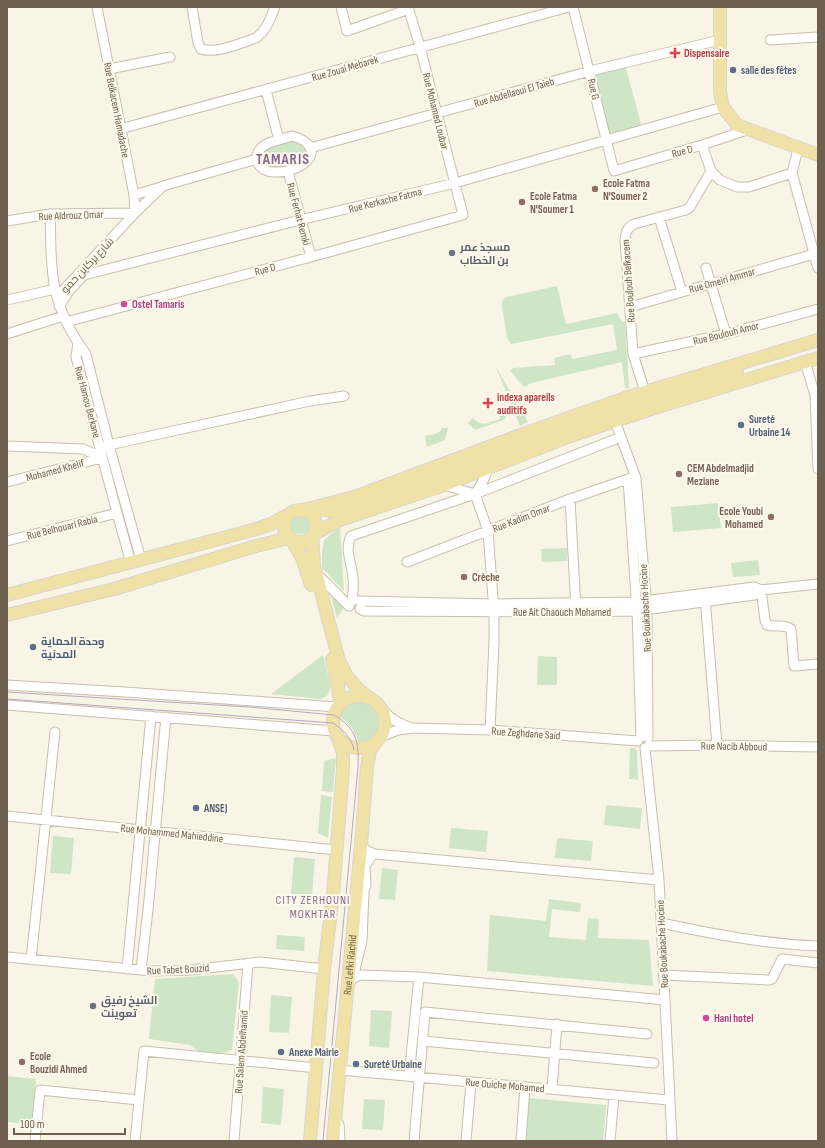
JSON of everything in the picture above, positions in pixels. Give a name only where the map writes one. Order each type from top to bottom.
[{"type":"main road","points":[[720,7],[720,92],[723,107],[737,125],[798,149],[818,155]]},
{"type":"main road","points":[[7,595],[136,562],[262,527],[293,511],[303,510],[354,497],[537,429],[645,392],[818,340]]},
{"type":"main road","points":[[316,507],[332,511],[346,509],[622,408],[808,352],[818,346]]},
{"type":"main road","points":[[7,615],[114,589],[269,542],[290,539],[303,542],[340,520],[444,485],[573,435],[818,358]]},
{"type":"main road","points":[[303,510],[312,515],[315,519],[316,529],[313,535],[312,558],[343,671],[352,682],[380,707],[384,714],[384,730],[378,740],[364,748],[354,748],[346,745],[336,734]]},
{"type":"main road","points":[[289,514],[284,522],[284,530],[302,558],[313,590],[336,674],[339,705],[333,719],[336,734],[343,753],[336,850],[324,969],[310,1141]]},
{"type":"main road","points":[[262,527],[269,542]]},
{"type":"main road","points":[[339,705],[354,696],[369,698]]},
{"type":"main road","name":"Rue Lefki Rachid","points":[[333,1141],[350,981],[367,861],[361,845],[367,767],[370,750],[378,740]]},
{"type":"street","name":"Rue Belkacem Hamadache","points":[[97,7],[134,195],[135,213]]},
{"type":"street","points":[[192,7],[198,43],[201,49],[206,51],[256,38],[262,34],[267,27],[275,7]]},
{"type":"street","points":[[341,7],[347,31],[408,8]]},
{"type":"street","name":"Rue Zouai Mebarek","points":[[120,129],[569,7]]},
{"type":"street","name":"Rue G","points":[[573,7],[590,71],[605,140],[614,171]]},
{"type":"street","name":"Rue Mohamed Loubar","points":[[408,8],[420,47],[463,215]]},
{"type":"street","points":[[770,40],[818,37]]},
{"type":"street","name":"Rue Abdellaoui El Taieb","points":[[310,148],[590,71],[720,40]]},
{"type":"street","points":[[109,69],[170,57]]},
{"type":"street","points":[[266,90],[279,140]]},
{"type":"street","name":"Rue Kerkache Fatma","points":[[74,278],[300,220],[455,183],[723,107]]},
{"type":"street","name":"Rue D","points":[[614,171],[750,129]]},
{"type":"street","points":[[292,136],[301,138],[307,142],[310,148],[311,153],[309,158],[302,165],[288,171],[265,171],[259,166],[257,159],[258,152],[265,145],[292,136]]},
{"type":"street","points":[[702,145],[711,171],[720,180],[737,187],[749,187],[792,173]]},
{"type":"street","points":[[798,149],[792,173],[818,268]]},
{"type":"street","points":[[134,195],[257,159]]},
{"type":"street","name":"Rue Ferhat Remki","points":[[288,171],[311,257]]},
{"type":"street","name":"Rue Boulouh Belkacem","points":[[645,392],[633,354],[625,240],[626,232],[629,227],[634,224],[686,210],[690,207],[711,171]]},
{"type":"street","points":[[135,213],[163,186]]},
{"type":"street","name":"Rue Aldrouz Omar","points":[[7,221],[50,214],[135,213]]},
{"type":"street","name":"شارع بركاين حمو","points":[[78,343],[65,319],[57,297],[135,213]]},
{"type":"street","points":[[50,214],[57,297]]},
{"type":"street","name":"Rue D","points":[[7,334],[311,257],[463,215]]},
{"type":"street","points":[[659,217],[682,292]]},
{"type":"street","name":"Rue Omeiri Ammar","points":[[630,307],[814,254]]},
{"type":"street","points":[[706,268],[726,334]]},
{"type":"street","points":[[7,300],[57,297],[70,290],[84,275]]},
{"type":"street","name":"Rue Boulouh Amor","points":[[633,354],[726,334],[818,309]]},
{"type":"street","name":"Rue Hamou Berkane","points":[[78,343],[86,354],[103,452],[116,513],[136,562]]},
{"type":"street","points":[[805,362],[816,395],[818,469]]},
{"type":"street","name":"Mohamed Khelif","points":[[7,482],[103,452],[310,401],[344,396]]},
{"type":"street","name":"Rue Boukabache Hocine","points":[[615,421],[632,478],[641,606],[644,742],[659,880],[672,1141]]},
{"type":"street","points":[[355,604],[353,578],[348,552],[348,542],[351,536],[475,494],[621,437]]},
{"type":"street","points":[[7,446],[83,449],[103,452]]},
{"type":"street","name":"Rue Hamou Berkane","points":[[103,452],[136,562]]},
{"type":"street","points":[[489,467],[475,494],[488,531],[493,608],[494,642],[490,730]]},
{"type":"street","name":"Rue Kadim Omar","points":[[407,562],[570,499],[632,478]]},
{"type":"street","points":[[444,485],[475,494]]},
{"type":"street","points":[[570,499],[576,608]]},
{"type":"street","name":"Rue Belhouari Rabia","points":[[7,541],[116,513]]},
{"type":"street","points":[[316,572],[355,604]]},
{"type":"street","name":"Rue Ait Chaouch Mohamed","points":[[355,604],[493,608],[641,606],[706,598],[754,595],[761,590],[818,584]]},
{"type":"street","points":[[761,590],[767,625],[788,626],[791,629],[794,666],[818,664]]},
{"type":"street","points":[[706,598],[717,745]]},
{"type":"street","points":[[7,685],[339,705]]},
{"type":"street","points":[[7,705],[166,717],[336,734]]},
{"type":"street","points":[[380,707],[397,722],[413,728]]},
{"type":"street","points":[[127,969],[151,716]]},
{"type":"street","points":[[141,970],[156,832],[166,717]]},
{"type":"street","points":[[378,740],[398,730],[413,728]]},
{"type":"street","name":"Rue Zeghdane Said","points":[[413,728],[490,730],[644,742]]},
{"type":"street","points":[[31,960],[55,732]]},
{"type":"street","name":"Rue Nacib Abboud","points":[[644,742],[818,747]]},
{"type":"street","name":"Rue Mohammed Mahieddine","points":[[7,816],[336,850]]},
{"type":"street","points":[[361,845],[367,851],[367,861],[659,880]]},
{"type":"street","points":[[661,923],[718,935],[796,946],[818,946]]},
{"type":"street","name":"Rue Tabet Bouzid","points":[[7,957],[152,971],[190,970],[260,962],[324,969]]},
{"type":"street","points":[[664,976],[769,980],[772,979],[782,959],[818,963]]},
{"type":"street","name":"Rue Salem Abdelhamid","points":[[234,1141],[248,963]]},
{"type":"street","points":[[350,981],[361,975],[419,976],[665,1000]]},
{"type":"street","points":[[409,1076],[419,976]]},
{"type":"street","points":[[414,1141],[425,1012],[647,1034]]},
{"type":"street","points":[[552,1089],[557,1024]]},
{"type":"street","points":[[423,1041],[654,1063]]},
{"type":"street","points":[[135,1141],[144,1051],[317,1068]]},
{"type":"street","name":"Rue Ouiche Mohamed","points":[[340,1070],[669,1100]]},
{"type":"street","points":[[466,1141],[471,1082]]},
{"type":"street","points":[[521,1141],[525,1087]]},
{"type":"street","points":[[35,1141],[40,1090],[139,1100]]},
{"type":"street","points":[[610,1141],[614,1095]]},
{"type":"street","points":[[337,1104],[340,1141]]},
{"type":"green space","points":[[625,64],[642,128],[610,136],[593,71]]},
{"type":"green space","points":[[295,139],[303,144],[306,150],[303,160],[278,168],[263,165],[261,157],[263,152],[278,143]]},
{"type":"green space","points":[[557,286],[566,324],[617,313],[622,322],[625,322],[629,388],[625,389],[622,362],[531,383],[524,387],[510,371],[513,368],[555,365],[554,358],[571,354],[572,359],[617,350],[613,324],[511,344],[507,338],[502,304],[503,300],[507,297]]},
{"type":"green space","points":[[495,365],[528,422],[520,426]]},
{"type":"green space","points":[[506,413],[506,419],[475,430],[468,423],[473,418],[483,424],[488,423],[500,419],[499,415]]},
{"type":"green space","points":[[442,428],[448,428],[445,440],[427,447],[425,436],[437,433]]},
{"type":"green space","points":[[718,503],[721,528],[673,532],[671,507]]},
{"type":"green space","points":[[300,512],[308,515],[311,523],[308,531],[300,534],[292,531],[289,523],[292,515]]},
{"type":"green space","points":[[340,527],[344,591],[322,568],[324,540]]},
{"type":"green space","points":[[567,548],[567,561],[542,562],[541,549]]},
{"type":"green space","points":[[758,560],[760,575],[733,577],[731,563]]},
{"type":"green space","points":[[330,593],[344,607],[337,618]]},
{"type":"green space","points":[[323,655],[331,687],[327,696],[320,699],[271,694]]},
{"type":"green space","points":[[538,656],[557,657],[557,685],[537,685]]},
{"type":"green space","points":[[355,700],[366,702],[373,706],[379,713],[381,720],[380,728],[376,735],[369,741],[359,745],[356,736],[348,724],[337,716],[344,706]]},
{"type":"green space","points":[[630,748],[635,748],[637,751],[638,780],[629,779]]},
{"type":"green space","points":[[336,758],[333,792],[322,791],[324,761]]},
{"type":"green space","points":[[321,795],[332,797],[328,838],[318,833]]},
{"type":"green space","points":[[606,805],[642,808],[640,829],[604,825]]},
{"type":"green space","points":[[451,828],[488,831],[486,852],[449,848]]},
{"type":"green space","points":[[53,836],[74,838],[71,874],[50,873]]},
{"type":"green space","points":[[557,838],[593,841],[591,861],[555,858]]},
{"type":"green space","points":[[294,857],[315,859],[312,895],[291,894]]},
{"type":"green space","points":[[382,868],[398,870],[395,900],[379,899]]},
{"type":"green space","points":[[549,899],[581,903],[580,912],[552,909],[549,937],[586,940],[588,918],[599,919],[598,938],[649,940],[653,986],[487,971],[490,915],[546,921]]},
{"type":"green space","points":[[277,935],[305,937],[304,951],[276,949]]},
{"type":"green space","points":[[233,974],[239,982],[232,1050],[220,1054],[199,1052],[190,1045],[149,1039],[155,979]]},
{"type":"green space","points":[[271,995],[292,997],[289,1033],[269,1032]]},
{"type":"green space","points":[[371,1010],[392,1011],[389,1048],[369,1046]]},
{"type":"green space","points":[[7,1076],[36,1079],[32,1124],[7,1122]]},
{"type":"green space","points":[[263,1087],[284,1089],[281,1125],[261,1123]]},
{"type":"green space","points":[[529,1098],[606,1105],[603,1141],[526,1141]]},
{"type":"green space","points":[[364,1099],[385,1100],[383,1130],[362,1129]]},
{"type":"tram line","points":[[7,692],[249,707],[334,715],[342,720],[352,731],[357,743],[358,767],[323,1141]]},
{"type":"tram line","points":[[7,699],[333,723],[346,734],[354,750]]},
{"type":"place","name":"Dispensaire","points":[[675,53]]},
{"type":"place","name":"salle des fêtes","points":[[733,70]]},
{"type":"place","name":"Ecole Fatma N'Soumer 2","points":[[595,189]]},
{"type":"place","name":"Ecole Fatma N'Soumer 1","points":[[522,202]]},
{"type":"place","name":"مسجذ عمر بن الخطاب","points":[[452,253]]},
{"type":"place","name":"Ostel Tamaris","points":[[124,304]]},
{"type":"place","name":"indexa apareils auditifs","points":[[488,403]]},
{"type":"place","name":"Sureté Urbaine 14","points":[[741,425]]},
{"type":"place","name":"CEM Abdelmadjid Meziane","points":[[679,474]]},
{"type":"place","name":"Ecole Youbi Mohamed","points":[[771,517]]},
{"type":"place","name":"Crèche","points":[[464,577]]},
{"type":"place","name":"وحدة الحماية المدنية","points":[[33,647]]},
{"type":"place","name":"ANSEJ","points":[[196,808]]},
{"type":"place","name":"الشيخ رفيق تعوينت","points":[[93,1006]]},
{"type":"place","name":"Hani hotel","points":[[706,1018]]},
{"type":"place","name":"Anexe Mairie","points":[[281,1052]]},
{"type":"place","name":"Ecole Bouzidi Ahmed","points":[[22,1062]]},
{"type":"place","name":"Sureté Urbaine","points":[[356,1064]]},
{"type":"district","name":"TAMARIS","points":[[283,159]]},
{"type":"district","name":"CITY ZERHOUNI MOKHTAR","points":[[313,907]]}]
